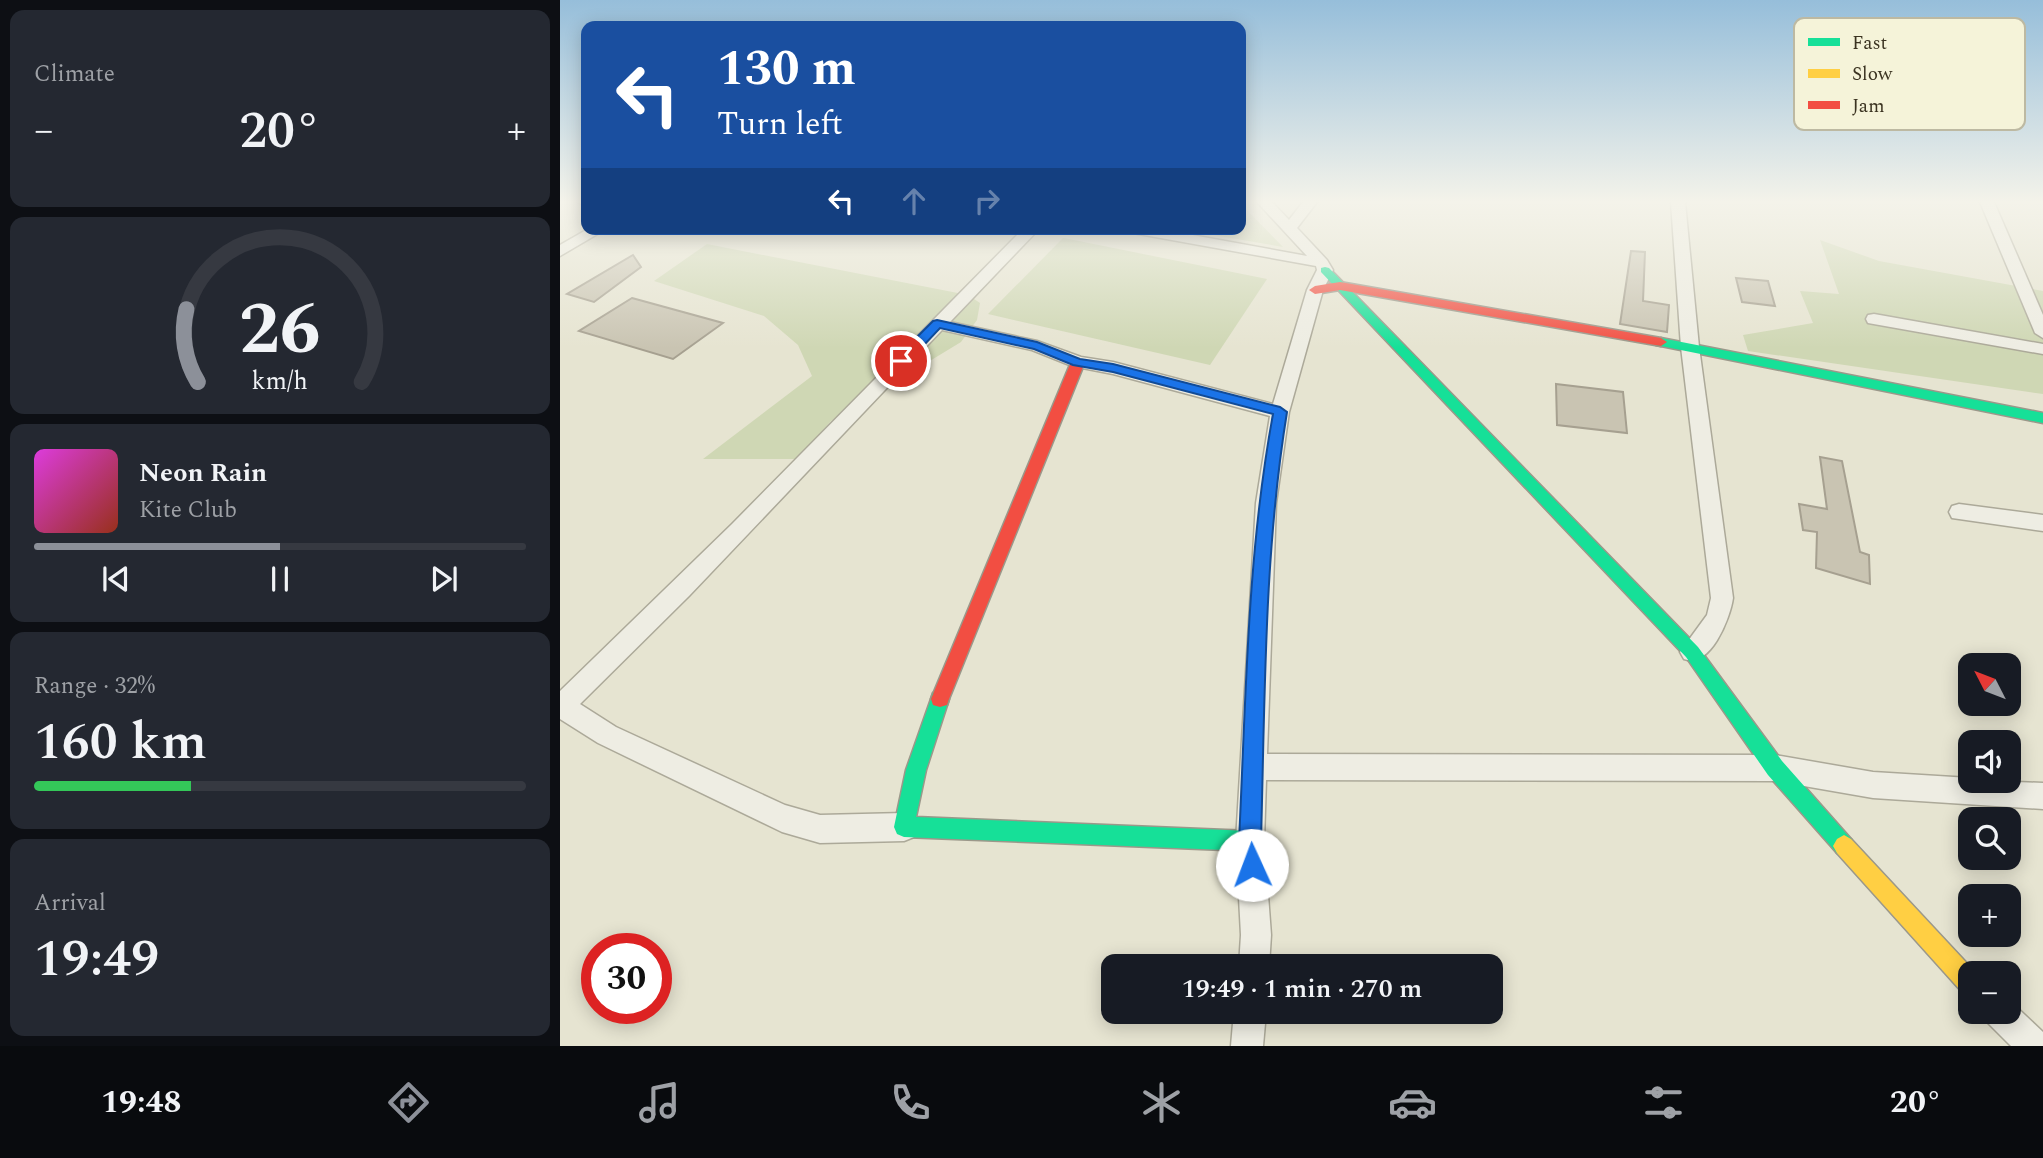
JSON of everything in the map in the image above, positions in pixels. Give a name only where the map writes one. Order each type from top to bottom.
[{"type":"street","points":[[1010,251],[684,587],[560,706],[607,735],[782,818],[820,829],[904,828],[1250,841]]},
{"type":"street","points":[[1221,251],[1326,277],[2043,418]]},
{"type":"street","points":[[1307,251],[1326,277],[1692,652],[1776,768],[1958,972]]},
{"type":"street","points":[[1682,251],[1690,347],[1722,598],[1717,620],[1692,652]]},
{"type":"street","points":[[2006,251],[2043,333]]},
{"type":"street","points":[[1255,954],[1250,841],[1265,516],[1272,450],[1280,412],[1326,277]]},
{"type":"street","points":[[1874,320],[2043,349]]},
{"type":"street","points":[[937,324],[1037,346],[1078,362],[1113,368],[1280,412]]},
{"type":"street","points":[[904,828],[916,770],[950,669],[1078,362]]},
{"type":"street","points":[[1959,512],[2043,523]]},
{"type":"street","points":[[1254,767],[1776,768],[1873,785],[2043,796]]},
{"type":"street","points":[[1247,1046],[1249,1024]]},
{"type":"street","points":[[2011,1024],[2034,1046]]},
{"type":"green space","points":[[697,251],[742,251],[968,295],[980,303],[977,320],[961,342],[831,421],[798,459],[703,459],[812,376],[798,345],[764,316],[654,281]]},
{"type":"green space","points":[[1050,251],[1127,251],[1267,279],[1210,365],[988,314]]},
{"type":"green space","points":[[1824,251],[1850,251],[1879,261],[2043,291],[2043,394],[1748,351],[1743,335],[1813,323],[1800,291],[1839,294]]},
{"type":"building","points":[[1631,251],[1645,252],[1643,301],[1669,305],[1667,332],[1620,324]]},
{"type":"building","points":[[633,255],[641,267],[594,302],[567,294]]},
{"type":"building","points":[[1736,278],[1768,281],[1775,306],[1742,302]]},
{"type":"building","points":[[632,298],[723,323],[673,359],[579,331]]},
{"type":"building","points":[[1556,384],[1623,392],[1627,433],[1557,425]]},
{"type":"building","points":[[1820,457],[1842,461],[1860,552],[1869,555],[1870,584],[1816,568],[1817,532],[1803,530],[1799,504],[1827,509]]},
{"type":"traffic: fast","points":[[1325,270],[1692,652],[1775,768],[1844,846]]},
{"type":"traffic: fast","points":[[1661,342],[2043,418]]},
{"type":"traffic: fast","points":[[940,699],[916,770],[904,827],[1250,841]]},
{"type":"traffic: slow","points":[[1844,846],[1958,971]]},
{"type":"traffic: jam","points":[[1315,290],[1340,286],[1661,342]]},
{"type":"traffic: jam","points":[[940,699],[1078,362]]},
{"type":"route","points":[[901,361],[937,324],[1037,346],[1078,362],[1113,368],[1280,412],[1272,450],[1266,503],[1250,841],[1252,865]]}]
